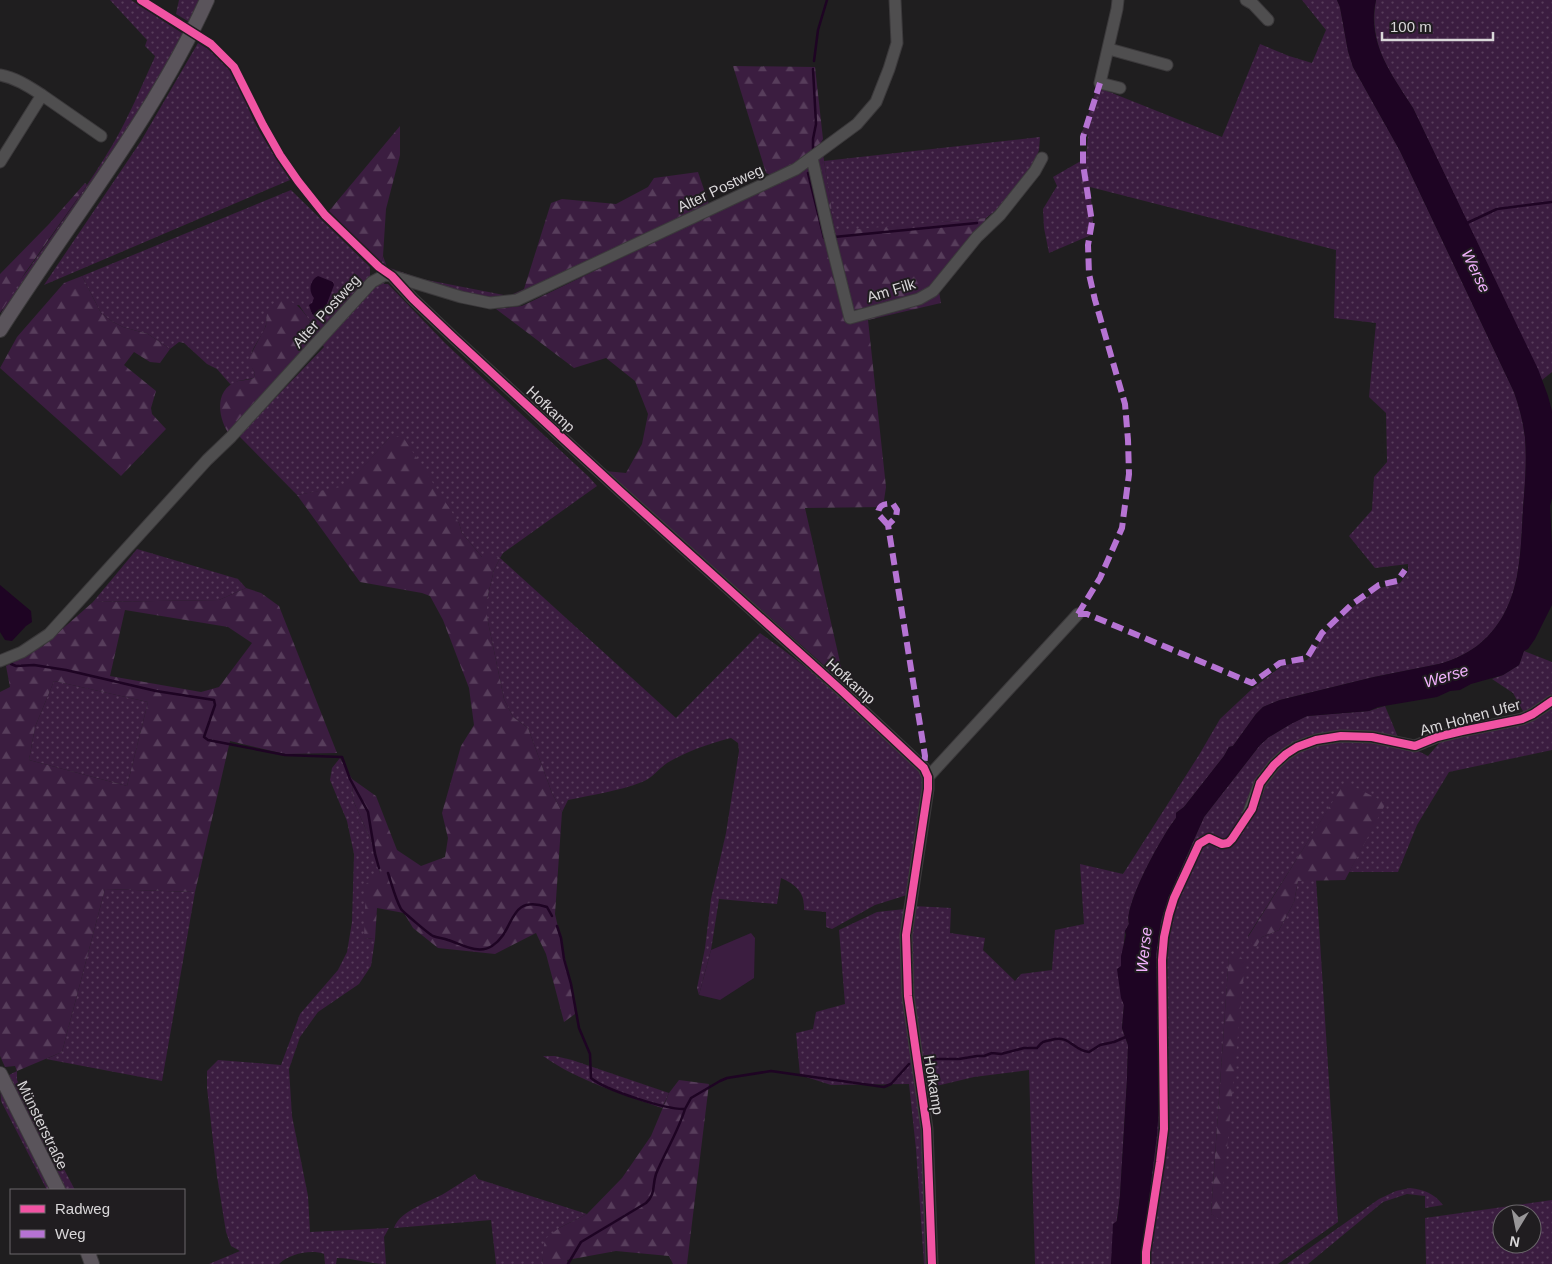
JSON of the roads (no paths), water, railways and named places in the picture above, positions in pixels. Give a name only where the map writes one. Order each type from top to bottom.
[{"type":"main road","points":[[0,330],[143,118],[208,0]]},
{"type":"main road","name":"Münsterstraße","points":[[0,1074],[58,1189]]},
{"type":"street","name":"Alter Postweg","points":[[0,661],[22,652],[49,634],[372,282],[385,275],[460,297],[490,303],[516,300],[796,169],[857,124],[876,102],[890,69],[897,43],[895,0]]},
{"type":"street","points":[[1118,0],[1118,9],[1100,82],[1120,88]]},
{"type":"street","points":[[1246,0],[1253,4],[1268,20]]},
{"type":"street","points":[[1109,49],[1167,65]]},
{"type":"street","points":[[0,75],[10,76],[25,83],[101,136]]},
{"type":"street","points":[[0,162],[42,95]]},
{"type":"street","name":"Am Filk","points":[[812,158],[850,318],[919,299],[933,291],[977,237],[1000,215],[1035,171],[1042,158]]},
{"type":"street","name":"Hofkamp","points":[[392,276],[454,338],[924,768],[928,777],[928,789],[906,934],[908,996],[927,1129],[932,1264]]},
{"type":"street","points":[[928,777],[1078,614]]},
{"type":"street","name":"Am Hohen Ufer","points":[[1249,812],[1260,783],[1274,764],[1297,747],[1316,740],[1341,736],[1372,737],[1415,746],[1462,731],[1522,719],[1552,701]]},
{"type":"water","name":"Werse","points":[[1337,0],[1376,0],[1375,30],[1383,57],[1413,108],[1538,369],[1548,396],[1552,411],[1552,498],[1550,506],[1552,605],[1535,639],[1528,649],[1524,651],[1519,665],[1503,675],[1471,684],[1460,690],[1450,691],[1437,697],[1378,707],[1369,711],[1307,716],[1269,737],[1260,745],[1204,817],[1168,898],[1161,921],[1156,954],[1159,1106],[1141,1264],[1111,1264],[1113,1224],[1117,1221],[1120,1196],[1128,1045],[1122,1028],[1124,1005],[1121,998],[1117,969],[1121,966],[1125,931],[1129,924],[1129,914],[1138,886],[1162,839],[1176,818],[1176,813],[1184,807],[1229,747],[1233,746],[1263,707],[1280,700],[1374,677],[1439,664],[1459,657],[1477,646],[1498,624],[1510,602],[1517,576],[1521,549],[1526,455],[1525,437],[1518,403],[1400,151],[1353,67]]},
{"type":"water","points":[[318,276],[333,282],[334,285],[323,314],[316,316],[312,314],[309,305],[314,298],[311,292],[312,283]]},
{"type":"water","points":[[0,585],[31,611],[32,622],[12,641],[5,640],[0,632]]},
{"type":"waterway","points":[[814,61],[818,30],[827,0]]},
{"type":"waterway","points":[[813,69],[816,124],[813,151]]},
{"type":"waterway","points":[[808,173],[824,238]]},
{"type":"waterway","points":[[1467,223],[1497,209],[1552,202]]},
{"type":"waterway","points":[[834,237],[977,223]]},
{"type":"waterway","points":[[11,664],[16,666],[34,665],[66,670],[156,691],[214,700],[215,705],[204,737],[208,740],[285,755],[342,757],[350,779],[368,812],[379,868]]},
{"type":"waterway","points":[[388,873],[395,896],[401,909],[406,914],[433,936],[470,948],[481,949],[492,946],[500,939],[518,910],[525,906],[534,904],[547,907],[552,916]]},
{"type":"waterway","points":[[557,926],[579,1028],[590,1054],[591,1078],[609,1088],[651,1103],[685,1109],[691,1098],[727,1078],[771,1071],[884,1087],[891,1084],[909,1064]]},
{"type":"waterway","points":[[922,1062],[937,1059],[984,1056],[992,1053],[1001,1054],[1024,1048],[1037,1048],[1043,1042],[1057,1039],[1063,1039],[1079,1049],[1089,1052],[1100,1045],[1128,1036]]},
{"type":"waterway","points":[[568,1264],[581,1242],[649,1200],[653,1193],[656,1174],[685,1109]]}]
